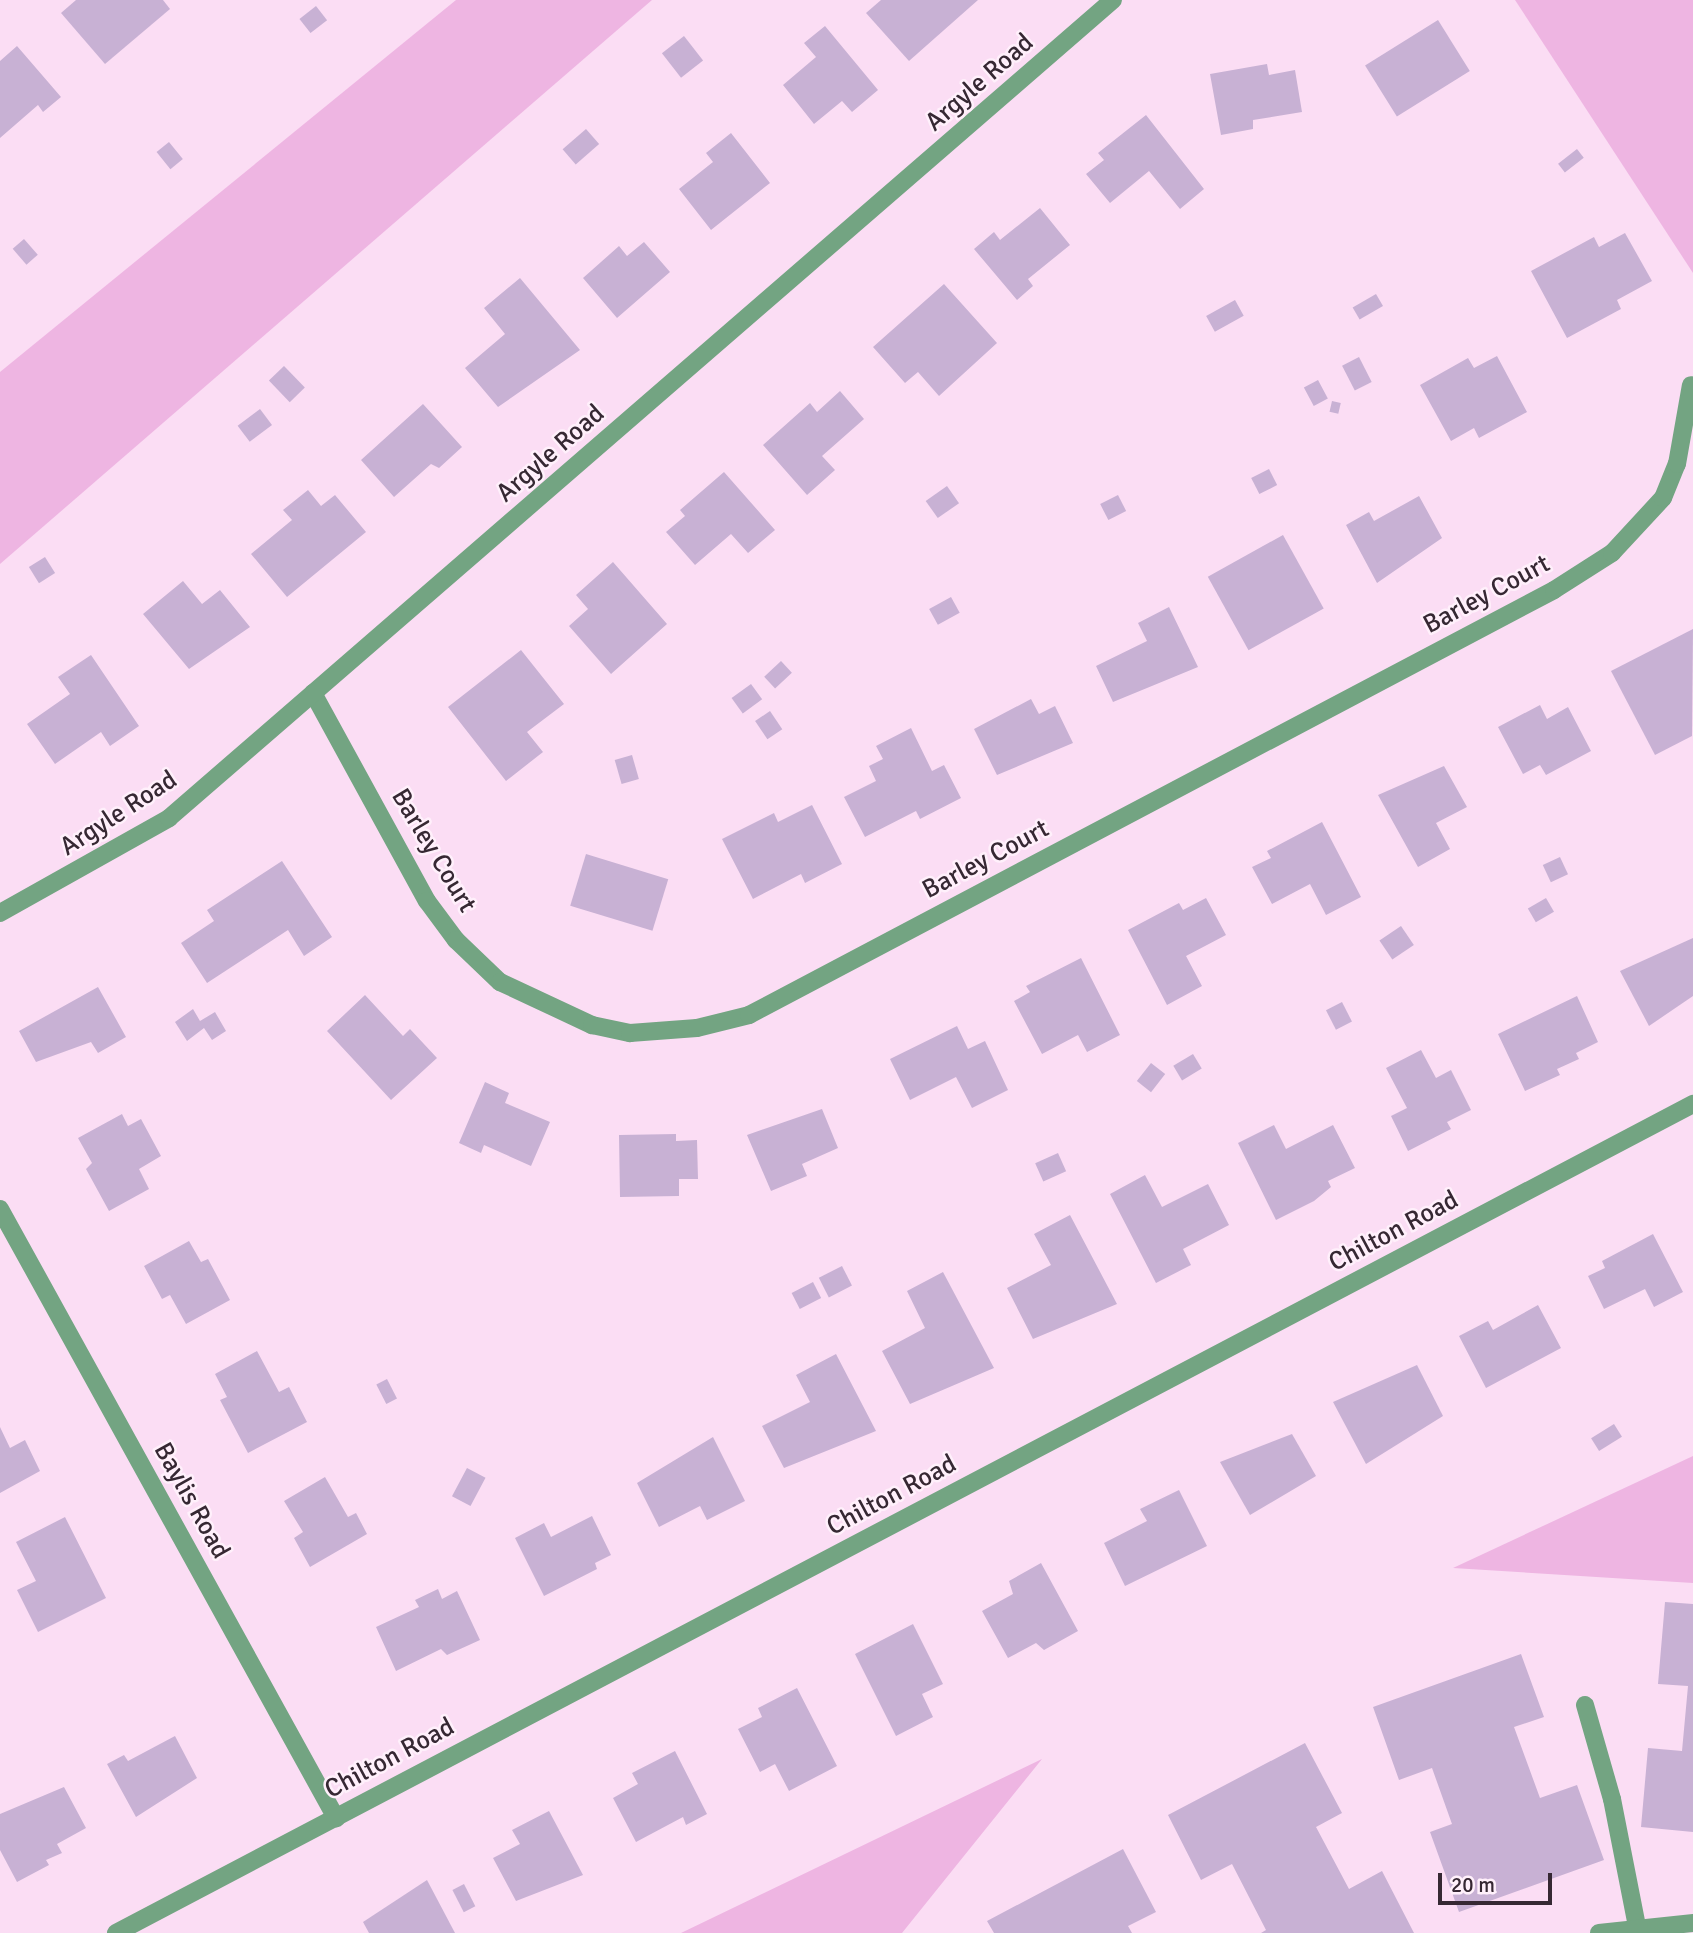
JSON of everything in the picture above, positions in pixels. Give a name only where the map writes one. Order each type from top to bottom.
[{"type":"street","name":"Argyle Road","points":[[0,913],[169,818],[1113,0]]},
{"type":"street","name":"Barley Court","points":[[313,693],[427,901],[456,940],[500,982],[592,1025],[630,1033],[697,1028],[749,1015],[1554,590],[1612,553],[1663,498],[1677,464],[1691,385]]},
{"type":"street","name":"Chilton Road","points":[[116,1933],[1693,1104]]},
{"type":"street","name":"Baylis Road","points":[[0,1209],[336,1818]]},
{"type":"street","points":[[1585,1705],[1612,1799],[1637,1927]]},
{"type":"street","points":[[1599,1933],[1693,1923]]},
{"type":"shaded area","points":[[456,0],[652,0],[0,564],[0,372]]},
{"type":"shaded area","points":[[1515,0],[1693,0],[1693,273]]},
{"type":"shaded area","points":[[1693,1456],[1693,1583],[1453,1568]]},
{"type":"shaded area","points":[[1042,1759],[902,1933],[681,1933],[1013,1773]]},
{"type":"building","points":[[76,0],[163,0],[170,9],[105,64],[61,13]]},
{"type":"building","points":[[881,0],[978,0],[909,61],[866,13]]},
{"type":"building","points":[[316,6],[327,20],[311,33],[299,19]]},
{"type":"building","points":[[1438,20],[1470,71],[1397,116],[1365,66]]},
{"type":"building","points":[[825,26],[878,90],[852,112],[842,101],[814,124],[783,85],[816,57],[804,43]]},
{"type":"building","points":[[684,36],[703,60],[681,78],[662,53]]},
{"type":"building","points":[[17,46],[61,97],[43,112],[38,105],[0,138],[0,61]]},
{"type":"building","points":[[1267,64],[1269,75],[1295,70],[1302,112],[1253,120],[1253,129],[1221,135],[1210,74]]},
{"type":"building","points":[[1146,115],[1204,189],[1180,209],[1149,171],[1110,203],[1086,174],[1104,160],[1098,153]]},
{"type":"building","points":[[586,129],[599,144],[576,164],[563,149]]},
{"type":"building","points":[[731,133],[770,183],[711,230],[679,189],[713,162],[706,153]]},
{"type":"building","points":[[169,142],[183,159],[170,169],[157,152]]},
{"type":"building","points":[[1577,149],[1584,158],[1565,172],[1558,164]]},
{"type":"building","points":[[1040,208],[1070,245],[1028,279],[1033,286],[1017,300],[974,249],[994,232],[1000,240]]},
{"type":"building","points":[[1625,233],[1652,281],[1617,300],[1621,309],[1567,338],[1531,271],[1594,237],[1599,247]]},
{"type":"building","points":[[24,239],[38,255],[26,265],[13,249]]},
{"type":"building","points":[[644,242],[670,272],[617,318],[583,278],[619,246],[627,256]]},
{"type":"building","points":[[520,278],[580,350],[498,407],[465,368],[505,334],[484,308]]},
{"type":"building","points":[[944,284],[997,343],[939,396],[918,372],[905,383],[873,347]]},
{"type":"building","points":[[1376,294],[1383,306],[1360,320],[1353,308]]},
{"type":"building","points":[[1235,300],[1244,316],[1215,332],[1206,316]]},
{"type":"building","points":[[1497,356],[1527,412],[1479,438],[1474,428],[1451,441],[1420,385],[1468,358],[1474,368]]},
{"type":"building","points":[[1359,357],[1372,382],[1355,391],[1342,366]]},
{"type":"building","points":[[284,366],[305,388],[290,402],[269,381]]},
{"type":"building","points":[[1318,380],[1328,399],[1314,406],[1304,388]]},
{"type":"building","points":[[840,391],[864,419],[822,456],[835,470],[807,495],[763,445],[810,403],[817,412]]},
{"type":"building","points":[[1332,401],[1341,403],[1338,414],[1330,412]]},
{"type":"building","points":[[423,404],[462,447],[439,468],[431,464],[394,497],[361,460]]},
{"type":"building","points":[[260,409],[272,425],[250,442],[238,426]]},
{"type":"building","points":[[1269,469],[1277,485],[1259,494],[1251,478]]},
{"type":"building","points":[[724,472],[775,530],[748,553],[731,534],[695,565],[666,532],[685,516],[680,510]]},
{"type":"building","points":[[947,486],[959,503],[938,518],[926,501]]},
{"type":"building","points":[[308,490],[321,506],[335,495],[366,532],[287,597],[251,554],[292,520],[283,510]]},
{"type":"building","points":[[1118,495],[1126,511],[1108,520],[1100,504]]},
{"type":"building","points":[[1419,496],[1442,538],[1377,583],[1346,525],[1369,512],[1374,521]]},
{"type":"building","points":[[1283,535],[1324,608],[1249,650],[1208,577]]},
{"type":"building","points":[[45,557],[55,573],[39,583],[29,567]]},
{"type":"building","points":[[613,562],[667,624],[611,674],[569,626],[588,609],[576,595]]},
{"type":"building","points":[[183,581],[202,604],[220,590],[250,627],[189,669],[143,614]]},
{"type":"building","points":[[951,597],[960,613],[938,625],[929,609]]},
{"type":"building","points":[[1169,607],[1198,667],[1113,702],[1096,666],[1147,641],[1138,623]]},
{"type":"building","points":[[1693,629],[1692,736],[1655,755],[1611,671]]},
{"type":"building","points":[[521,650],[564,704],[527,732],[543,752],[506,781],[448,707]]},
{"type":"building","points":[[91,655],[139,726],[110,746],[101,732],[55,764],[27,724],[70,694],[58,677]]},
{"type":"building","points":[[781,661],[792,673],[775,688],[764,677]]},
{"type":"building","points":[[751,684],[762,699],[743,713],[732,698]]},
{"type":"building","points":[[1031,699],[1039,714],[1055,706],[1073,743],[997,775],[974,729]]},
{"type":"building","points":[[1540,705],[1547,719],[1568,707],[1591,751],[1546,775],[1540,765],[1523,774],[1498,727]]},
{"type":"building","points":[[770,711],[782,729],[767,739],[755,721]]},
{"type":"building","points":[[911,728],[932,771],[944,765],[961,798],[920,819],[916,811],[865,837],[844,797],[876,781],[869,766],[883,759],[876,746]]},
{"type":"building","points":[[632,755],[639,779],[622,784],[615,760]]},
{"type":"building","points":[[1444,766],[1467,807],[1436,823],[1450,849],[1418,867],[1378,795]]},
{"type":"building","points":[[812,805],[842,864],[805,883],[801,874],[753,899],[722,839],[774,813],[778,822]]},
{"type":"building","points":[[1322,822],[1361,897],[1326,915],[1310,884],[1272,904],[1252,867],[1271,858],[1267,851]]},
{"type":"building","points":[[586,854],[668,879],[652,931],[570,906]]},
{"type":"building","points":[[1560,857],[1568,874],[1551,882],[1543,865]]},
{"type":"building","points":[[282,861],[332,937],[304,956],[288,930],[207,983],[181,943],[214,921],[207,910]]},
{"type":"building","points":[[1206,898],[1226,935],[1186,956],[1202,986],[1167,1005],[1128,930],[1179,903],[1183,910]]},
{"type":"building","points":[[1546,898],[1554,912],[1536,922],[1528,909]]},
{"type":"building","points":[[1401,926],[1414,945],[1392,960],[1379,941]]},
{"type":"building","points":[[1693,938],[1693,996],[1649,1026],[1620,971]]},
{"type":"building","points":[[1081,958],[1120,1035],[1087,1052],[1078,1035],[1042,1054],[1014,1001],[1030,992],[1026,986]]},
{"type":"building","points":[[98,987],[126,1037],[98,1053],[91,1042],[36,1062],[19,1031]]},
{"type":"building","points":[[365,995],[403,1036],[410,1029],[437,1058],[391,1100],[327,1031]]},
{"type":"building","points":[[1577,996],[1598,1042],[1576,1053],[1579,1059],[1557,1069],[1560,1075],[1525,1091],[1498,1034]]},
{"type":"building","points":[[1342,1002],[1352,1022],[1336,1030],[1326,1010]]},
{"type":"building","points":[[193,1009],[200,1021],[215,1012],[226,1031],[212,1040],[204,1028],[187,1041],[175,1022]]},
{"type":"building","points":[[957,1026],[968,1049],[985,1041],[1008,1090],[972,1108],[956,1077],[910,1100],[890,1059]]},
{"type":"building","points":[[1421,1050],[1436,1078],[1451,1070],[1471,1110],[1447,1122],[1451,1129],[1408,1151],[1391,1116],[1407,1108],[1386,1068]]},
{"type":"building","points":[[1193,1054],[1202,1069],[1182,1080],[1173,1066]]},
{"type":"building","points":[[1151,1063],[1165,1074],[1151,1092],[1137,1081]]},
{"type":"building","points":[[485,1082],[509,1093],[505,1103],[550,1122],[531,1166],[484,1145],[481,1153],[459,1143]]},
{"type":"building","points":[[822,1109],[838,1148],[802,1164],[807,1176],[771,1191],[747,1135]]},
{"type":"building","points":[[122,1114],[128,1126],[141,1119],[161,1156],[139,1169],[149,1189],[109,1211],[86,1169],[92,1163],[78,1138]]},
{"type":"building","points":[[1274,1125],[1286,1149],[1333,1125],[1355,1168],[1328,1181],[1331,1187],[1314,1201],[1276,1220],[1238,1143]]},
{"type":"building","points":[[676,1134],[676,1141],[697,1140],[698,1179],[679,1179],[679,1196],[620,1197],[619,1135]]},
{"type":"building","points":[[1058,1153],[1066,1171],[1043,1181],[1035,1163]]},
{"type":"building","points":[[1145,1175],[1162,1207],[1208,1184],[1229,1225],[1183,1249],[1191,1265],[1156,1283],[1110,1194]]},
{"type":"building","points":[[1070,1215],[1117,1304],[1033,1339],[1007,1288],[1051,1265],[1034,1234]]},
{"type":"building","points":[[1653,1234],[1683,1292],[1654,1307],[1645,1289],[1604,1309],[1588,1276],[1605,1268],[1602,1261]]},
{"type":"building","points":[[189,1241],[201,1262],[208,1259],[230,1300],[186,1324],[170,1295],[162,1299],[144,1266]]},
{"type":"building","points":[[842,1266],[852,1286],[829,1297],[819,1278]]},
{"type":"building","points":[[943,1272],[994,1368],[910,1404],[882,1351],[925,1328],[907,1291]]},
{"type":"building","points":[[813,1282],[821,1298],[800,1309],[792,1293]]},
{"type":"building","points":[[1538,1305],[1561,1348],[1486,1388],[1459,1336],[1488,1321],[1493,1330]]},
{"type":"building","points":[[257,1351],[279,1392],[289,1387],[307,1422],[248,1453],[220,1400],[227,1397],[215,1374]]},
{"type":"building","points":[[836,1354],[876,1431],[784,1468],[762,1426],[810,1402],[796,1375]]},
{"type":"building","points":[[1417,1365],[1443,1416],[1366,1464],[1333,1402]]},
{"type":"building","points":[[387,1379],[397,1399],[386,1404],[376,1384]]},
{"type":"building","points":[[1614,1424],[1622,1437],[1599,1451],[1591,1438]]},
{"type":"building","points":[[0,1427],[10,1448],[25,1440],[40,1471],[0,1493]]},
{"type":"building","points":[[1292,1434],[1316,1476],[1250,1515],[1220,1462]]},
{"type":"building","points":[[713,1437],[745,1501],[707,1520],[700,1506],[659,1527],[637,1483]]},
{"type":"building","points":[[467,1468],[486,1478],[471,1506],[452,1496]]},
{"type":"building","points":[[325,1477],[348,1517],[356,1513],[367,1534],[310,1567],[294,1538],[303,1532],[284,1501]]},
{"type":"building","points":[[1179,1490],[1207,1546],[1125,1586],[1104,1543],[1147,1521],[1140,1509]]},
{"type":"building","points":[[592,1516],[611,1555],[595,1563],[597,1569],[544,1596],[515,1538],[544,1523],[551,1537]]},
{"type":"building","points":[[65,1517],[106,1598],[38,1632],[17,1590],[36,1581],[16,1542]]},
{"type":"building","points":[[1041,1563],[1078,1631],[1044,1650],[1036,1643],[1008,1658],[982,1611],[1013,1594],[1009,1581]]},
{"type":"building","points":[[438,1589],[442,1599],[457,1591],[480,1640],[447,1655],[441,1649],[396,1671],[376,1627],[419,1607],[415,1600]]},
{"type":"building","points":[[1665,1602],[1693,1604],[1693,1832],[1641,1827],[1648,1748],[1682,1751],[1688,1686],[1658,1684]]},
{"type":"building","points":[[913,1624],[943,1684],[922,1694],[933,1717],[896,1736],[855,1654]]},
{"type":"building","points":[[1521,1654],[1544,1717],[1514,1727],[1540,1798],[1577,1785],[1604,1860],[1459,1912],[1430,1832],[1452,1824],[1432,1768],[1399,1780],[1373,1707]]},
{"type":"building","points":[[797,1688],[837,1766],[789,1791],[775,1764],[760,1772],[738,1729],[762,1717],[758,1708]]},
{"type":"building","points":[[175,1736],[197,1778],[136,1817],[107,1764],[124,1755],[128,1761]]},
{"type":"building","points":[[1305,1743],[1342,1813],[1316,1827],[1349,1889],[1382,1871],[1414,1933],[1261,1933],[1266,1930],[1232,1864],[1201,1880],[1168,1815]]},
{"type":"building","points":[[675,1751],[707,1814],[686,1825],[683,1817],[636,1842],[613,1798],[638,1784],[632,1773]]},
{"type":"building","points":[[64,1787],[86,1828],[57,1844],[62,1853],[46,1860],[49,1865],[17,1882],[0,1850],[0,1814]]},
{"type":"building","points":[[549,1811],[583,1875],[516,1901],[493,1858],[520,1844],[512,1830]]},
{"type":"building","points":[[1123,1849],[1156,1912],[1128,1926],[1132,1933],[994,1933],[987,1921]]},
{"type":"building","points":[[427,1880],[455,1933],[369,1933],[363,1922]]},
{"type":"building","points":[[464,1884],[475,1906],[464,1912],[452,1890]]}]
